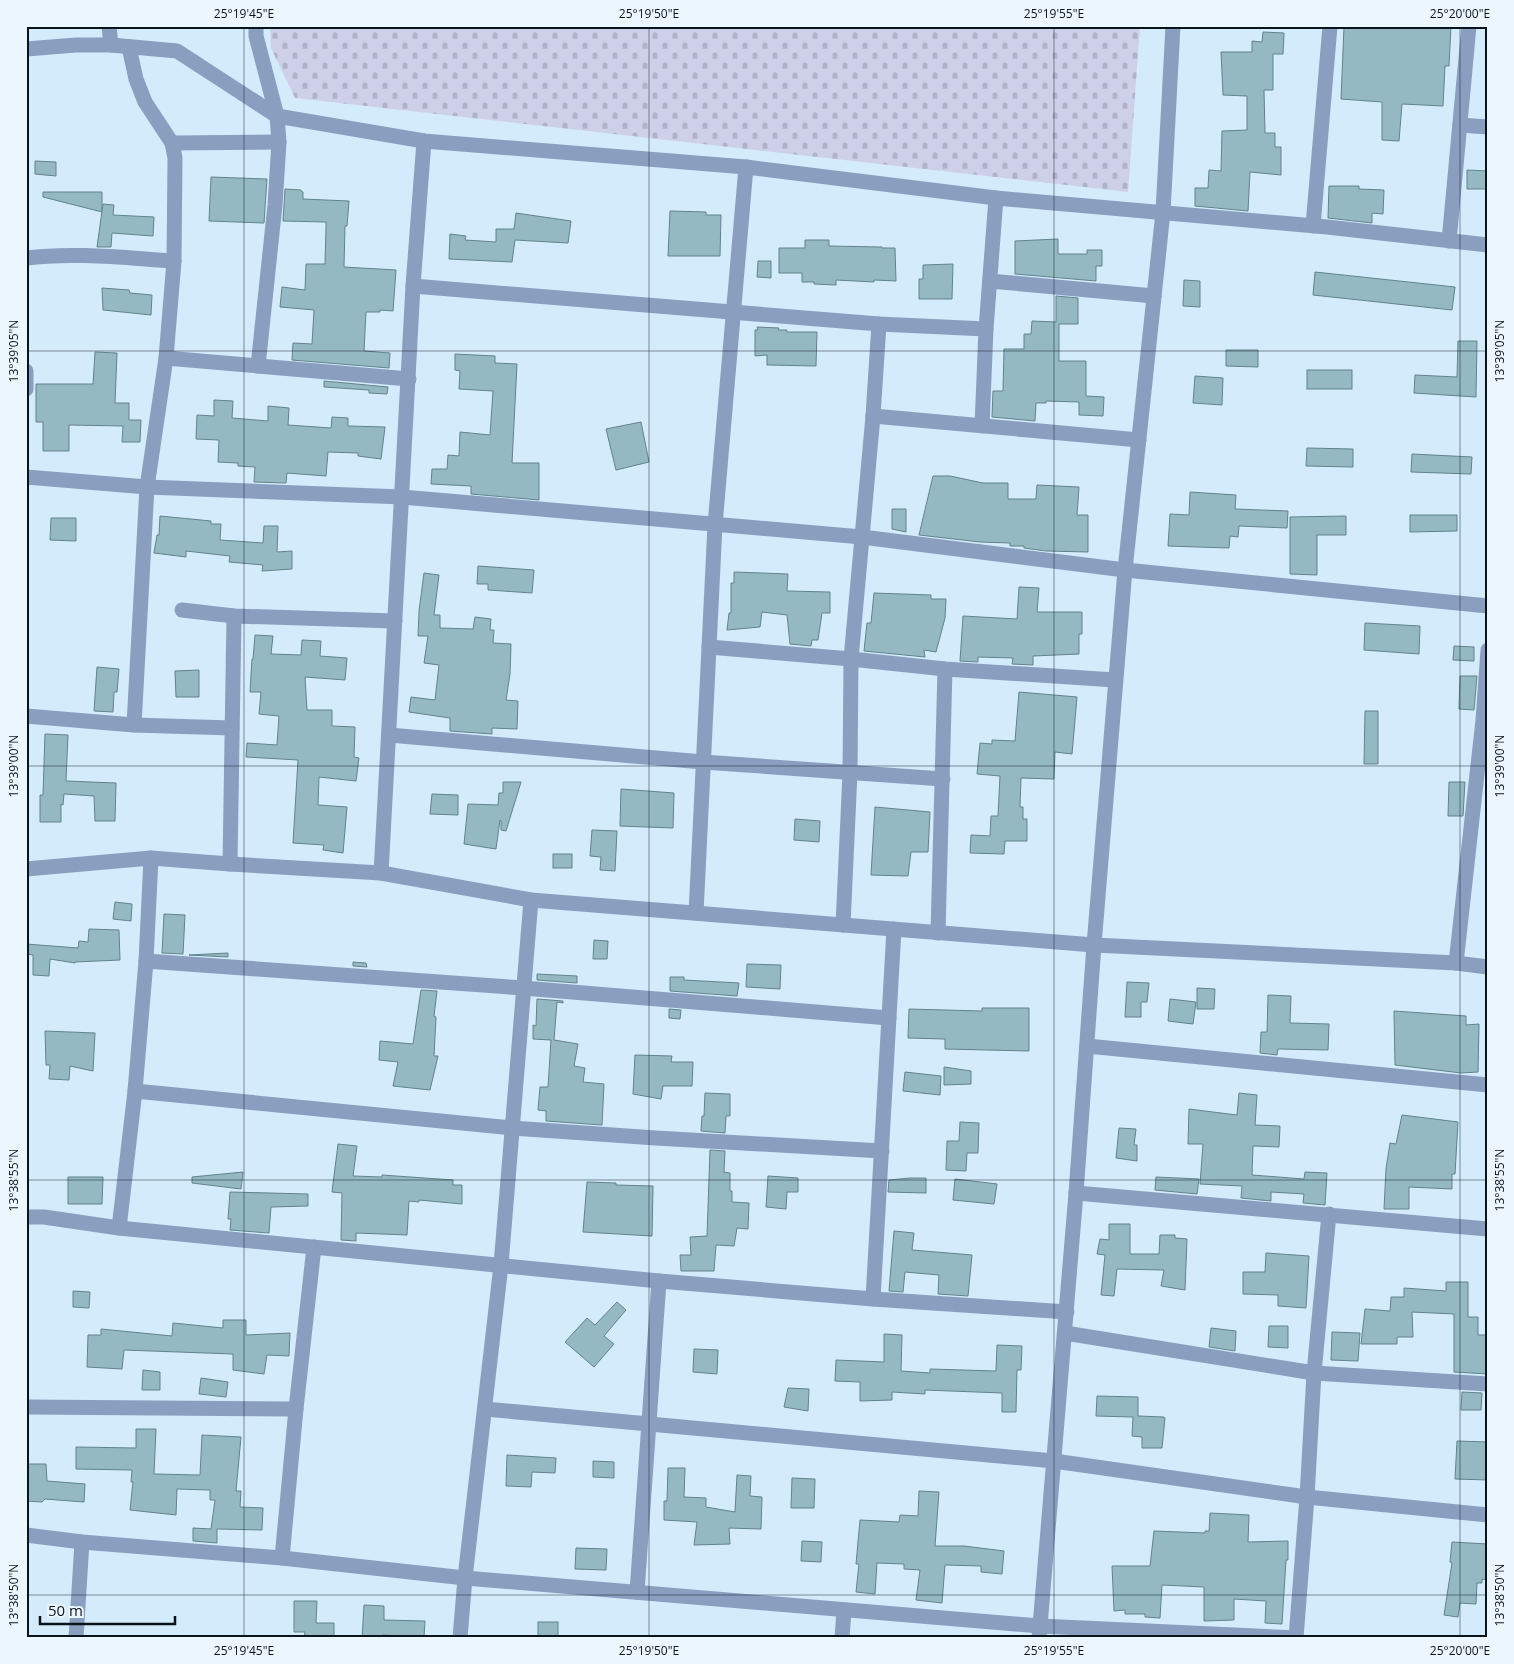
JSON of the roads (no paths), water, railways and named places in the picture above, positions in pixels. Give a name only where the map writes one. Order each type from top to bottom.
[{"type":"street","points":[[109,26],[111,45]]},
{"type":"street","points":[[256,26],[256,36],[277,116],[279,142],[275,205],[258,366]]},
{"type":"street","points":[[1039,1632],[1076,1193],[1115,680],[1163,212],[1173,26]]},
{"type":"street","points":[[1313,226],[1330,26]]},
{"type":"street","points":[[1449,241],[1469,26]]},
{"type":"street","points":[[26,49],[76,44],[177,51],[277,116],[424,141],[746,167],[996,198],[1313,226],[1488,245]]},
{"type":"street","points":[[129,47],[136,79],[145,102],[172,143],[175,158],[174,262],[166,358],[147,487],[134,725]]},
{"type":"street","points":[[1460,125],[1488,127]]},
{"type":"street","points":[[381,873],[424,141]]},
{"type":"street","points":[[172,143],[279,142]]},
{"type":"street","points":[[696,913],[715,525],[746,167]]},
{"type":"street","points":[[982,426],[986,329],[996,198]]},
{"type":"street","points":[[26,258],[92,256],[174,262]]},
{"type":"street","points":[[990,281],[1154,296]]},
{"type":"street","points":[[414,286],[880,324],[986,329]]},
{"type":"street","points":[[843,925],[850,773],[851,659],[880,324]]},
{"type":"street","points":[[166,358],[409,379]]},
{"type":"street","points":[[26,371],[26,389]]},
{"type":"street","points":[[873,416],[1139,440]]},
{"type":"street","points":[[26,477],[147,487],[402,497],[862,537],[1125,570],[1488,606]]},
{"type":"street","points":[[182,610],[234,616],[395,621]]},
{"type":"street","points":[[230,864],[234,616]]},
{"type":"street","points":[[709,647],[946,669],[1115,680]]},
{"type":"street","points":[[1456,963],[1486,720],[1488,650]]},
{"type":"street","points":[[938,933],[946,669]]},
{"type":"street","points":[[26,716],[134,725],[232,728]]},
{"type":"street","points":[[389,735],[942,780]]},
{"type":"street","points":[[26,869],[150,858],[381,873],[531,900],[1094,945],[1456,963],[1488,967]]},
{"type":"street","points":[[119,1228],[135,1091],[146,961],[150,858]]},
{"type":"street","points":[[460,1638],[465,1578],[501,1265],[531,900]]},
{"type":"street","points":[[873,1299],[894,929]]},
{"type":"street","points":[[146,961],[524,988],[889,1018]]},
{"type":"street","points":[[1087,1046],[1488,1085]]},
{"type":"street","points":[[135,1091],[512,1128],[882,1151]]},
{"type":"street","points":[[1076,1193],[1488,1229]]},
{"type":"street","points":[[26,1535],[82,1542],[282,1558],[465,1578],[844,1610],[1039,1632],[1296,1638],[1314,1373],[1329,1214]]},
{"type":"street","points":[[26,1217],[44,1217],[119,1228],[659,1281],[873,1299],[1066,1312]]},
{"type":"street","points":[[282,1558],[314,1247]]},
{"type":"street","points":[[637,1592],[659,1281]]},
{"type":"street","points":[[1064,1333],[1314,1373],[1488,1384]]},
{"type":"street","points":[[26,1407],[296,1408]]},
{"type":"street","points":[[485,1409],[1054,1461],[1307,1497],[1488,1515]]},
{"type":"street","points":[[76,1638],[82,1542]]},
{"type":"street","points":[[842,1638],[844,1610]]}]
